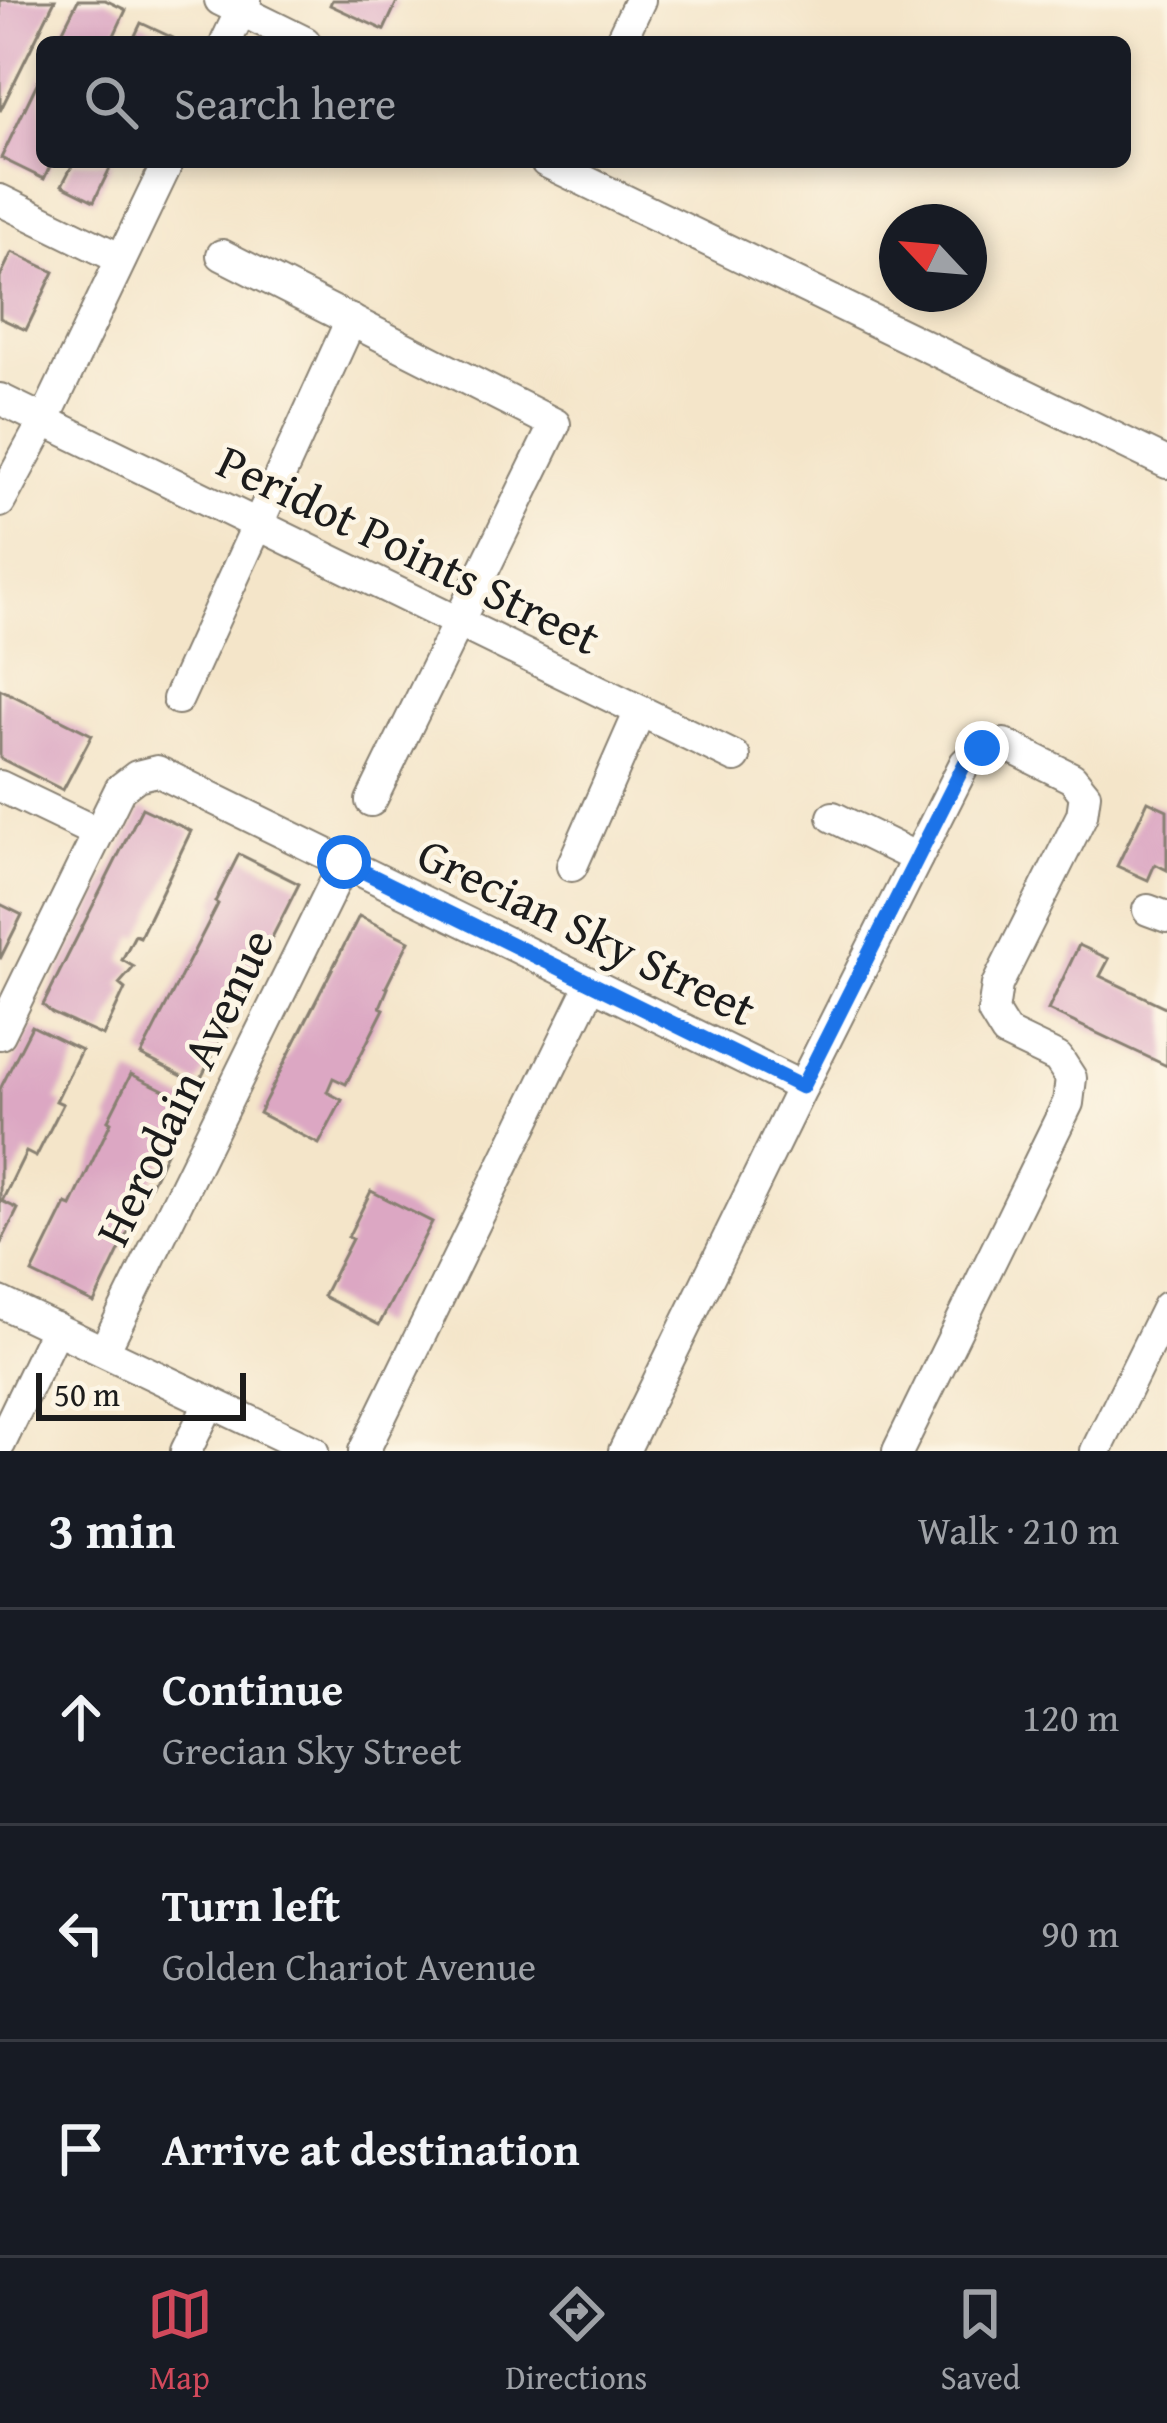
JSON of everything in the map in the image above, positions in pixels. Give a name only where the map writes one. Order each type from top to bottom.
[{"type":"street","points":[[623,36],[640,0]]},
{"type":"street","points":[[228,36],[236,3],[294,36]]},
{"type":"street","points":[[0,502],[44,422],[165,168]]},
{"type":"street","points":[[564,168],[1167,463]]},
{"type":"street","points":[[0,200],[121,259]]},
{"type":"street","points":[[222,255],[555,424],[371,801]]},
{"type":"street","points":[[178,699],[351,320]]},
{"type":"street","name":"Peridot Points Street","points":[[0,399],[735,758]]},
{"type":"street","points":[[572,866],[640,711]]},
{"type":"street","points":[[624,1451],[965,763],[982,748],[1004,744],[1072,778],[1085,794],[1082,815],[997,985],[993,1012],[1006,1033],[1058,1058],[1071,1078],[1068,1103],[898,1451]]},
{"type":"street","name":"Grecian Sky Street","points":[[98,833],[120,789],[137,776],[157,771],[802,1087]]},
{"type":"street","points":[[0,786],[98,833],[11,985],[0,1034]]},
{"type":"street","points":[[833,817],[917,857]]},
{"type":"street","name":"Herodain Avenue","points":[[104,1351],[344,862]]},
{"type":"street","points":[[364,1451],[591,985]]},
{"type":"street","points":[[0,1302],[313,1451]]},
{"type":"street","points":[[1096,1451],[1167,1307]]},
{"type":"street","points":[[0,1444],[56,1328]]},
{"type":"street","points":[[187,1451],[210,1402]]},
{"type":"building","points":[[0,0],[55,0],[36,36],[0,111]]},
{"type":"building","points":[[78,0],[105,0],[126,10],[114,36],[60,36]]},
{"type":"building","points":[[332,0],[398,0],[384,30],[330,5]]},
{"type":"building","points":[[141,23],[169,36],[135,36]]},
{"type":"building","points":[[36,85],[36,168],[49,168],[44,179],[1,158]]},
{"type":"building","points":[[71,168],[110,168],[94,201],[62,185]]},
{"type":"building","points":[[12,252],[54,272],[26,330],[0,318],[0,277]]},
{"type":"building","points":[[0,689],[92,735],[63,790],[0,758]]},
{"type":"building","points":[[1148,801],[1167,810],[1167,870],[1155,864],[1148,880],[1117,866]]},
{"type":"building","points":[[142,808],[191,831],[140,937],[135,935],[122,960],[134,967],[119,984],[125,989],[103,1036],[43,1005]]},
{"type":"building","points":[[239,854],[299,884],[198,1084],[141,1055]]},
{"type":"building","points":[[0,904],[22,915],[0,959]]},
{"type":"building","points":[[359,916],[409,941],[386,987],[380,1007],[384,1009],[346,1084],[333,1078],[327,1092],[342,1100],[319,1144],[259,1113]]},
{"type":"building","points":[[1079,945],[1109,959],[1100,976],[1167,1008],[1167,1066],[1048,1010]]},
{"type":"building","points":[[32,1026],[81,1050],[56,1101],[63,1104],[36,1157],[26,1152],[2,1201],[18,1209],[0,1245],[0,1089]]},
{"type":"building","points":[[131,1074],[190,1103],[94,1303],[32,1273],[66,1204],[71,1206]]},
{"type":"building","points":[[371,1191],[432,1222],[379,1325],[323,1296]]},
{"type":"route","points":[[344,862],[802,1087],[965,763],[982,748]]}]
